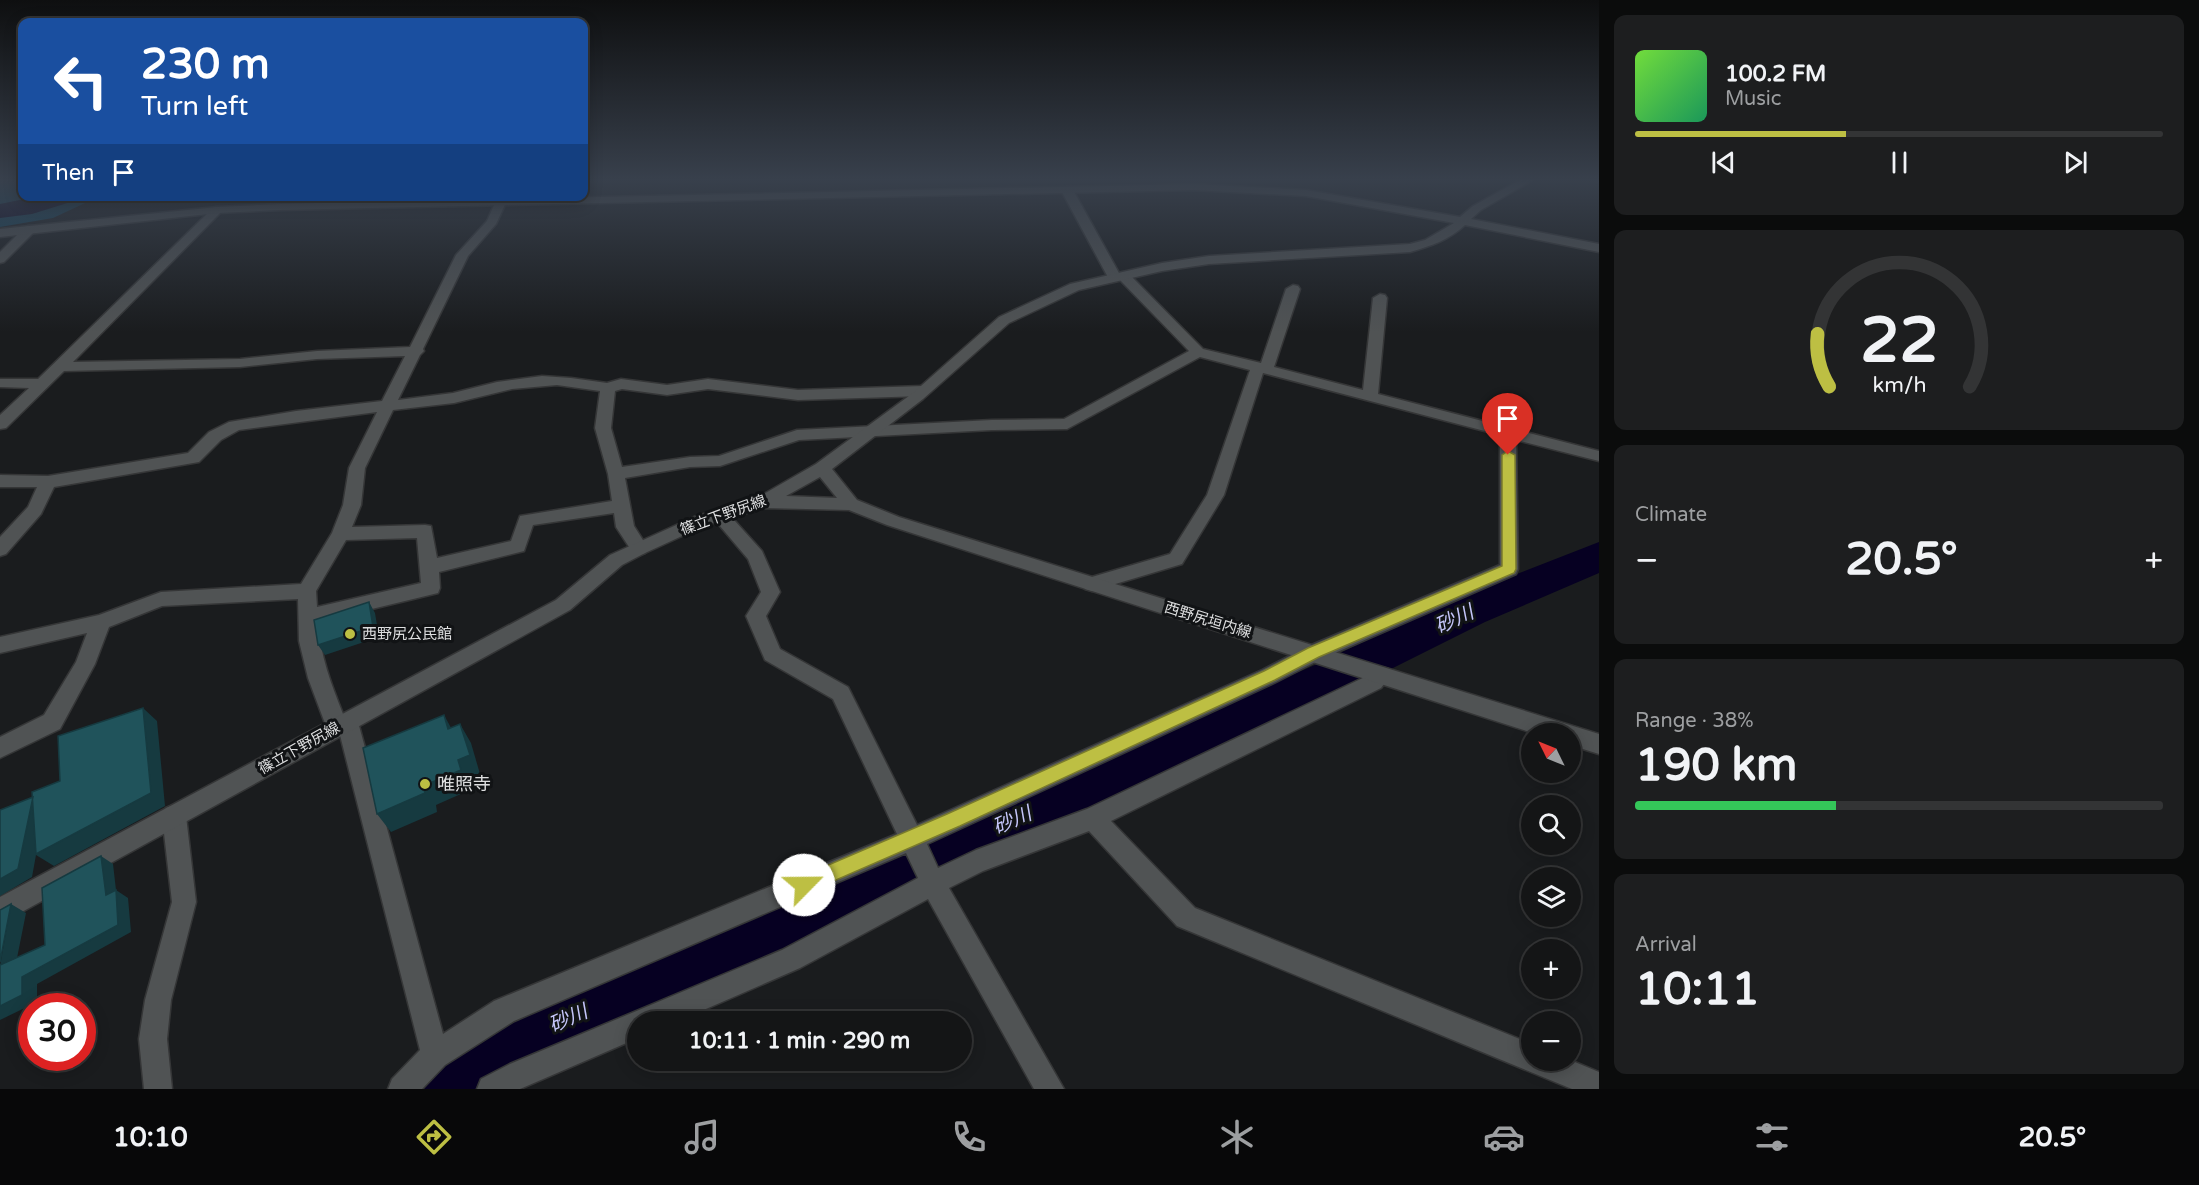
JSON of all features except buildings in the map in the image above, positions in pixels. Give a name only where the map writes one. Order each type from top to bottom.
[{"type":"street","points":[[0,233],[21,231]]},
{"type":"street","points":[[0,259],[28,231]]},
{"type":"street","points":[[0,424],[196,231]]},
{"type":"street","points":[[435,1055],[342,724],[318,678],[309,641],[307,591],[341,534],[352,505],[357,468],[387,406],[417,351],[462,255],[484,231]]},
{"type":"street","points":[[1092,231],[1119,277],[1198,351],[1599,456]]},
{"type":"street","name":"篠立下野尻線","points":[[0,911],[563,605],[616,560],[700,521],[763,502],[822,468],[873,432],[1004,320],[1075,287],[1119,277],[1209,260],[1410,248],[1451,231]]},
{"type":"street","points":[[1512,231],[1599,248]]},
{"type":"street","points":[[1092,584],[1176,559],[1215,495],[1293,289]]},
{"type":"street","points":[[1370,396],[1380,298]]},
{"type":"street","points":[[60,367],[240,363],[317,355],[417,351]]},
{"type":"street","points":[[616,474],[690,462],[720,461],[797,435],[992,425],[1067,424],[1198,351]]},
{"type":"street","points":[[0,382],[41,384]]},
{"type":"street","points":[[0,481],[48,482],[193,458],[215,436],[235,426],[296,416],[454,398],[479,390],[521,383],[571,382],[608,388],[621,384],[667,390],[708,384],[798,395],[923,391]]},
{"type":"street","points":[[608,388],[603,428],[616,474],[625,527],[639,548]]},
{"type":"street","points":[[402,1089],[435,1055],[504,1011],[914,844],[1269,676],[1321,655],[1509,569],[1508,432]]},
{"type":"street","name":"西野尻垣内線","points":[[822,468],[851,504]]},
{"type":"street","points":[[0,549],[35,510],[48,482]]},
{"type":"street","name":"西野尻垣内線","points":[[763,502],[851,504],[893,521],[1534,723]]},
{"type":"street","points":[[430,567],[518,546],[526,520],[621,506]]},
{"type":"street","points":[[720,515],[756,556],[771,592],[756,616],[772,654],[841,693],[930,878],[1050,1089]]},
{"type":"street","points":[[307,616],[431,588],[425,531],[341,534]]},
{"type":"street","points":[[0,645],[101,622],[161,599],[307,591]]},
{"type":"street","points":[[0,748],[52,722],[85,664],[101,622]]},
{"type":"street","points":[[669,1011],[791,959],[930,878],[1093,818],[1374,682],[1374,673]]},
{"type":"street","name":"西野尻垣内線","points":[[1581,738],[1599,744]]},
{"type":"street","points":[[158,1089],[153,1039],[158,1000],[184,902],[174,816]]},
{"type":"street","points":[[1093,818],[1186,916],[1521,1053]]},
{"type":"street","points":[[491,1089],[520,1074],[627,1029]]},
{"type":"street","points":[[1563,1071],[1599,1086]]},
{"type":"waterway","name":"砂川","points":[[427,1089],[465,1064],[1331,678],[1470,610],[1599,557]]},
{"type":"place","name":"西野尻公民館","points":[[350,634]]},
{"type":"place","name":"唯照寺","points":[[425,784]]},
{"type":"route","points":[[804,885],[954,820],[1269,676],[1314,652],[1509,569],[1508,455]]}]
